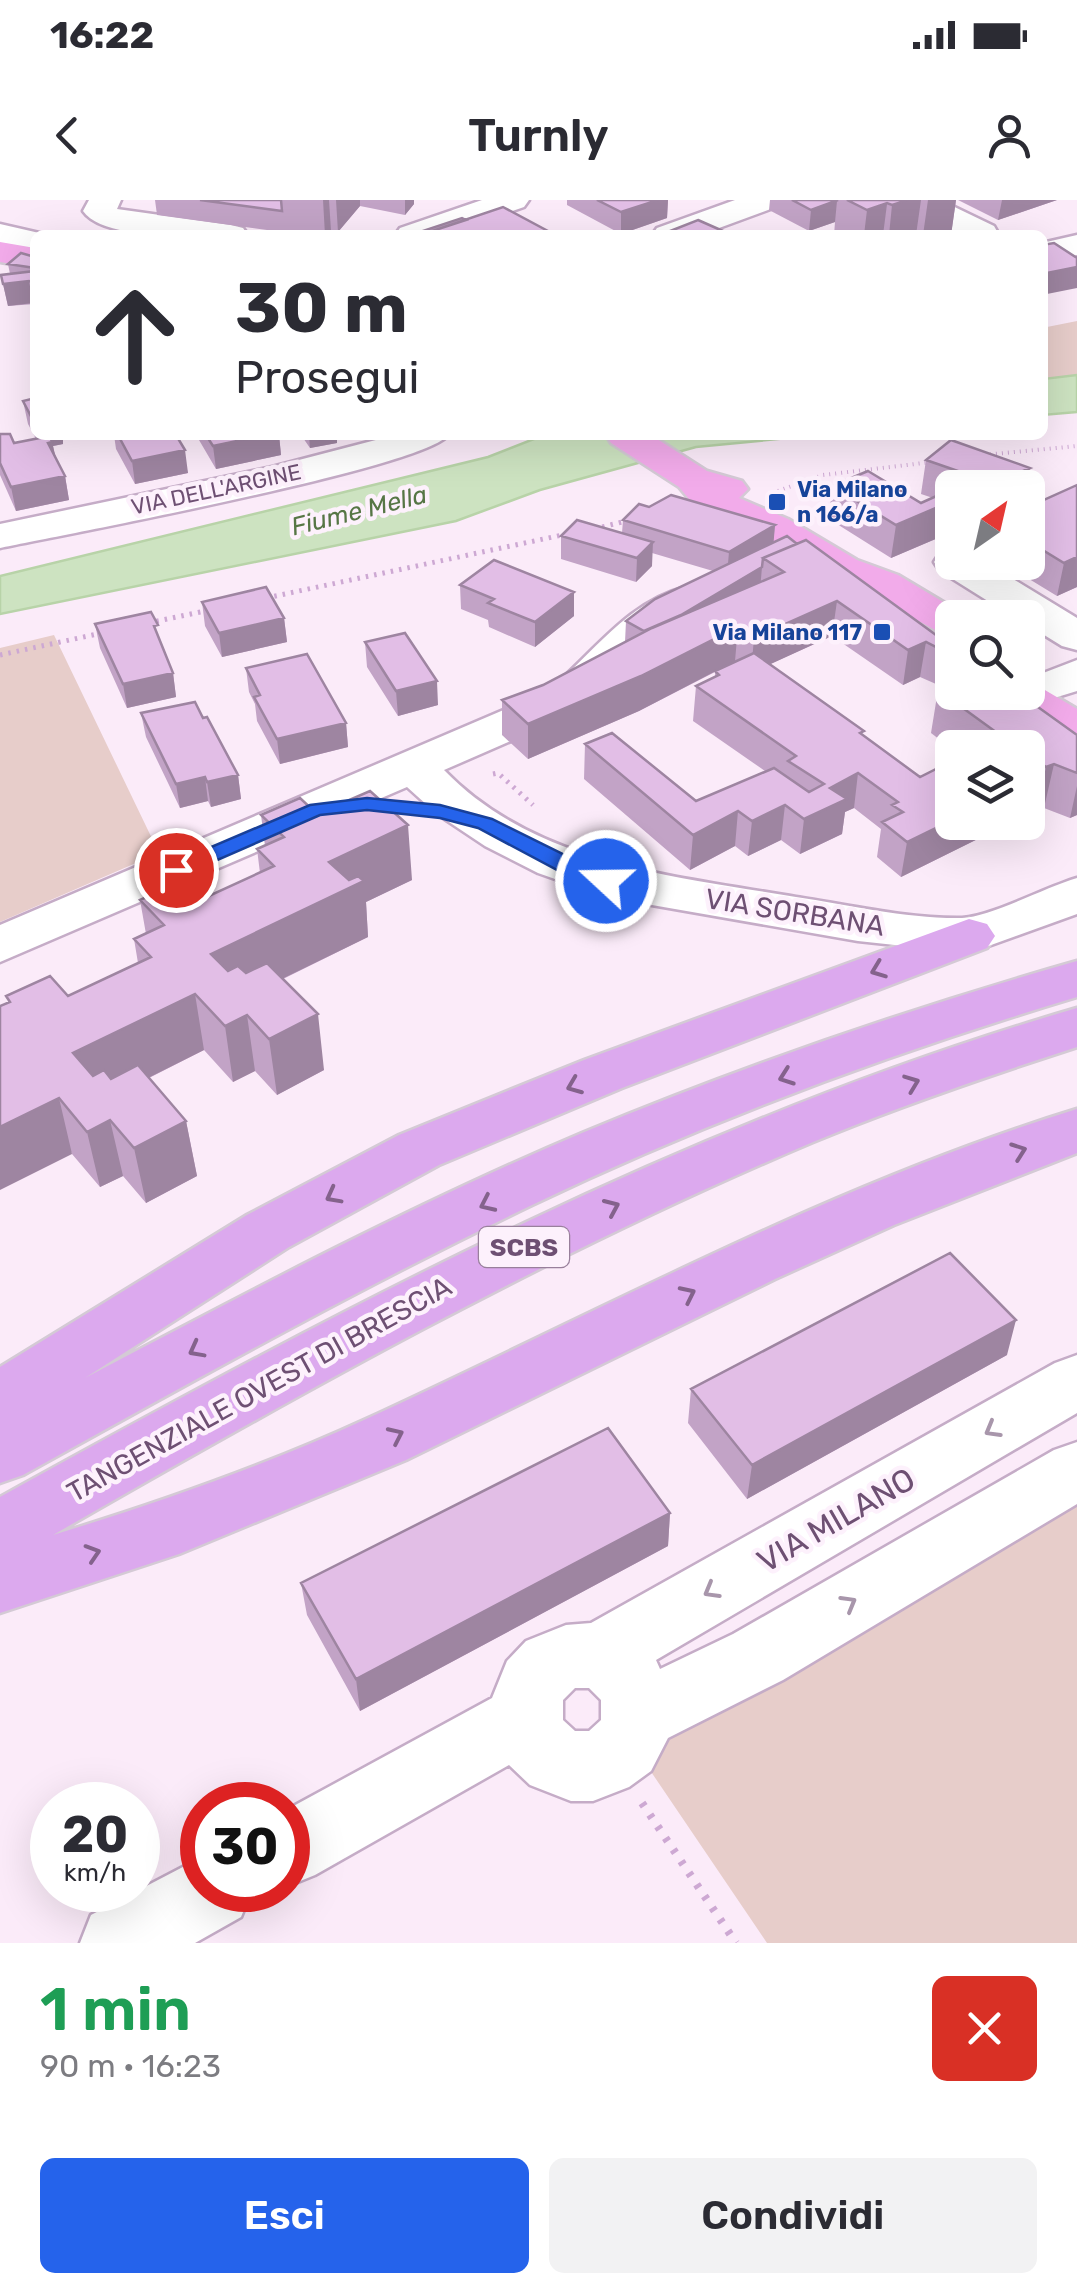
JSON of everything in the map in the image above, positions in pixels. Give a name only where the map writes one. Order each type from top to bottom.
[{"type":"highway","points":[[0,1400],[268,1232],[419,1150],[603,1074],[969,936]]},
{"type":"highway","name":"TANGENZIALE OVEST DI BRESCIA","points":[[0,1455],[432,1230],[656,1128],[896,1038],[1077,979]]},
{"type":"highway","name":"TANGENZIALE OVEST DI BRESCIA","points":[[0,1531],[265,1381],[524,1246],[747,1147],[929,1077],[1077,1027]]},
{"type":"highway","points":[[0,1582],[154,1533],[383,1441],[788,1247],[980,1165],[1077,1130]]},
{"type":"main road","points":[[0,252],[30,257]]},
{"type":"main road","points":[[632,440],[743,518],[781,521],[842,569],[861,593],[935,639]]},
{"type":"main road","points":[[842,569],[883,584],[935,613]]},
{"type":"main road","points":[[1051,684],[1077,729]]},
{"type":"street","points":[[427,230],[514,200]]},
{"type":"street","points":[[683,230],[765,200]]},
{"type":"street","points":[[915,200],[976,230]]},
{"type":"street","points":[[106,218],[194,230]]},
{"type":"street","points":[[0,234],[30,239]]},
{"type":"street","points":[[1048,252],[1077,246]]},
{"type":"street","name":"VIA DELL'ARGINE","points":[[0,536],[273,479],[416,440]]},
{"type":"street","points":[[0,946],[564,701],[590,680],[631,633],[733,577],[781,521]]},
{"type":"street","points":[[985,580],[1077,637]]},
{"type":"street","name":"VIA SORBANA","points":[[415,767],[428,783],[485,823],[568,868],[606,881],[858,924],[969,936]]},
{"type":"street","points":[[317,810],[367,804],[402,806],[485,823]]},
{"type":"street","points":[[969,936],[1077,895]]},
{"type":"street","name":"VIA MILANO","points":[[595,1658],[1077,1381]]},
{"type":"street","points":[[640,1716],[758,1657],[1077,1470]]},
{"type":"street","points":[[595,1658],[624,1673],[639,1700],[640,1716],[627,1746],[614,1758],[579,1766],[560,1762],[543,1751],[524,1718],[525,1700],[543,1670],[559,1661],[595,1658]]},
{"type":"street","points":[[310,1837],[524,1718]]},
{"type":"street","points":[[119,1943],[180,1909]]},
{"type":"path","points":[[980,456],[1077,446]]},
{"type":"path","points":[[781,521],[823,475],[940,460]]},
{"type":"path","points":[[591,529],[701,488]]},
{"type":"path","points":[[262,599],[575,533]]},
{"type":"path","points":[[145,624],[223,607]]},
{"type":"path","points":[[0,655],[106,632]]},
{"type":"path","points":[[637,1796],[736,1943]]},
{"type":"shaded area","points":[[1077,321],[1077,375],[1048,378],[1048,327]]},
{"type":"shaded area","points":[[54,635],[159,853],[0,922],[0,648]]},
{"type":"shaded area","points":[[1077,1494],[1077,1943],[767,1943],[639,1754]]},
{"type":"water","points":[[1077,375],[1077,412],[1048,415],[1048,378]]},
{"type":"water","name":"Fiume Mella","points":[[531,440],[768,440],[696,447],[540,490],[456,521],[0,614],[0,576],[488,457]]},
{"type":"building","points":[[200,200],[281,200],[282,211]]},
{"type":"building","points":[[597,200],[658,200],[621,212]]},
{"type":"building","points":[[792,200],[838,200],[811,210]]},
{"type":"building","points":[[847,200],[908,200],[867,210]]},
{"type":"building","points":[[503,207],[546,230],[435,230]]},
{"type":"building","points":[[462,218],[466,220],[435,230],[426,230]]},
{"type":"building","points":[[698,220],[721,230],[673,230]]},
{"type":"building","points":[[1054,243],[1077,258],[1077,267],[1048,273],[1048,244]]},
{"type":"building","points":[[21,253],[30,256],[30,267],[8,264]]},
{"type":"building","points":[[30,272],[30,282],[3,284],[1,275]]},
{"type":"building","points":[[0,434],[10,434],[14,443],[51,440],[48,443],[65,476],[11,487],[0,463]]},
{"type":"building","points":[[121,440],[179,440],[185,450],[132,461]]},
{"type":"building","points":[[209,440],[241,440],[213,446]]},
{"type":"building","points":[[951,440],[1030,468],[955,470],[926,460]]},
{"type":"building","points":[[868,471],[921,503],[935,497],[935,508],[896,525],[832,486]]},
{"type":"building","points":[[1077,485],[1077,557],[1064,563],[1045,551],[1045,499]]},
{"type":"building","points":[[671,495],[775,525],[729,552],[623,520],[639,504],[649,507]]},
{"type":"building","points":[[577,520],[653,542],[637,558],[561,536]]},
{"type":"building","points":[[787,536],[797,544],[763,558],[762,567],[681,615],[644,631],[626,621],[655,599]]},
{"type":"building","points":[[806,540],[935,634],[935,646],[926,642],[908,650],[837,601],[754,638],[738,627],[641,676],[528,724],[502,700],[543,685],[652,628],[784,572],[763,558]]},
{"type":"building","points":[[494,560],[574,592],[535,622],[488,603],[494,599],[460,585]]},
{"type":"building","points":[[266,587],[284,618],[219,633],[202,602]]},
{"type":"building","points":[[151,612],[173,673],[123,684],[95,624]]},
{"type":"building","points":[[405,633],[437,681],[396,691],[365,642]]},
{"type":"building","points":[[754,653],[864,731],[860,733],[920,777],[935,770],[935,828],[907,842],[882,822],[903,812],[892,805],[898,802],[858,773],[830,788],[847,799],[804,819],[785,805],[752,821],[738,811],[693,835],[585,744],[612,733],[696,801],[774,768],[809,792],[824,784],[788,761],[796,756],[696,686],[719,675],[715,671]]},
{"type":"building","points":[[307,654],[346,723],[277,739],[254,697],[260,695],[246,668]]},
{"type":"building","points":[[195,702],[238,775],[176,784],[141,713]]},
{"type":"building","points":[[966,710],[1042,710],[1077,735],[1077,773],[1054,764],[1045,766],[1045,730],[993,730]]},
{"type":"building","points":[[370,791],[408,825],[329,862],[349,880],[358,876],[364,881],[211,954],[228,971],[238,966],[246,973],[267,963],[318,1014],[269,1039],[247,1015],[225,1026],[195,994],[73,1053],[93,1076],[104,1070],[111,1079],[138,1065],[186,1121],[134,1148],[110,1120],[87,1132],[59,1098],[0,1127],[0,1006],[10,1002],[6,996],[50,976],[68,996],[151,957],[134,939],[164,925],[140,900],[179,882],[198,901],[274,866],[257,849],[284,837],[261,815],[300,798],[317,814]]},
{"type":"building","points":[[950,1253],[1016,1320],[752,1465],[691,1389]]},
{"type":"building","points":[[608,1428],[670,1513],[356,1679],[301,1583]]},
{"type":"place","name":"Via Milano n 166/a","points":[[777,502]]},
{"type":"place","name":"Via Milano 117","points":[[882,632]]},
{"type":"route","points":[[176,870],[317,810],[367,804],[440,812],[485,823],[568,868],[606,881]]}]
